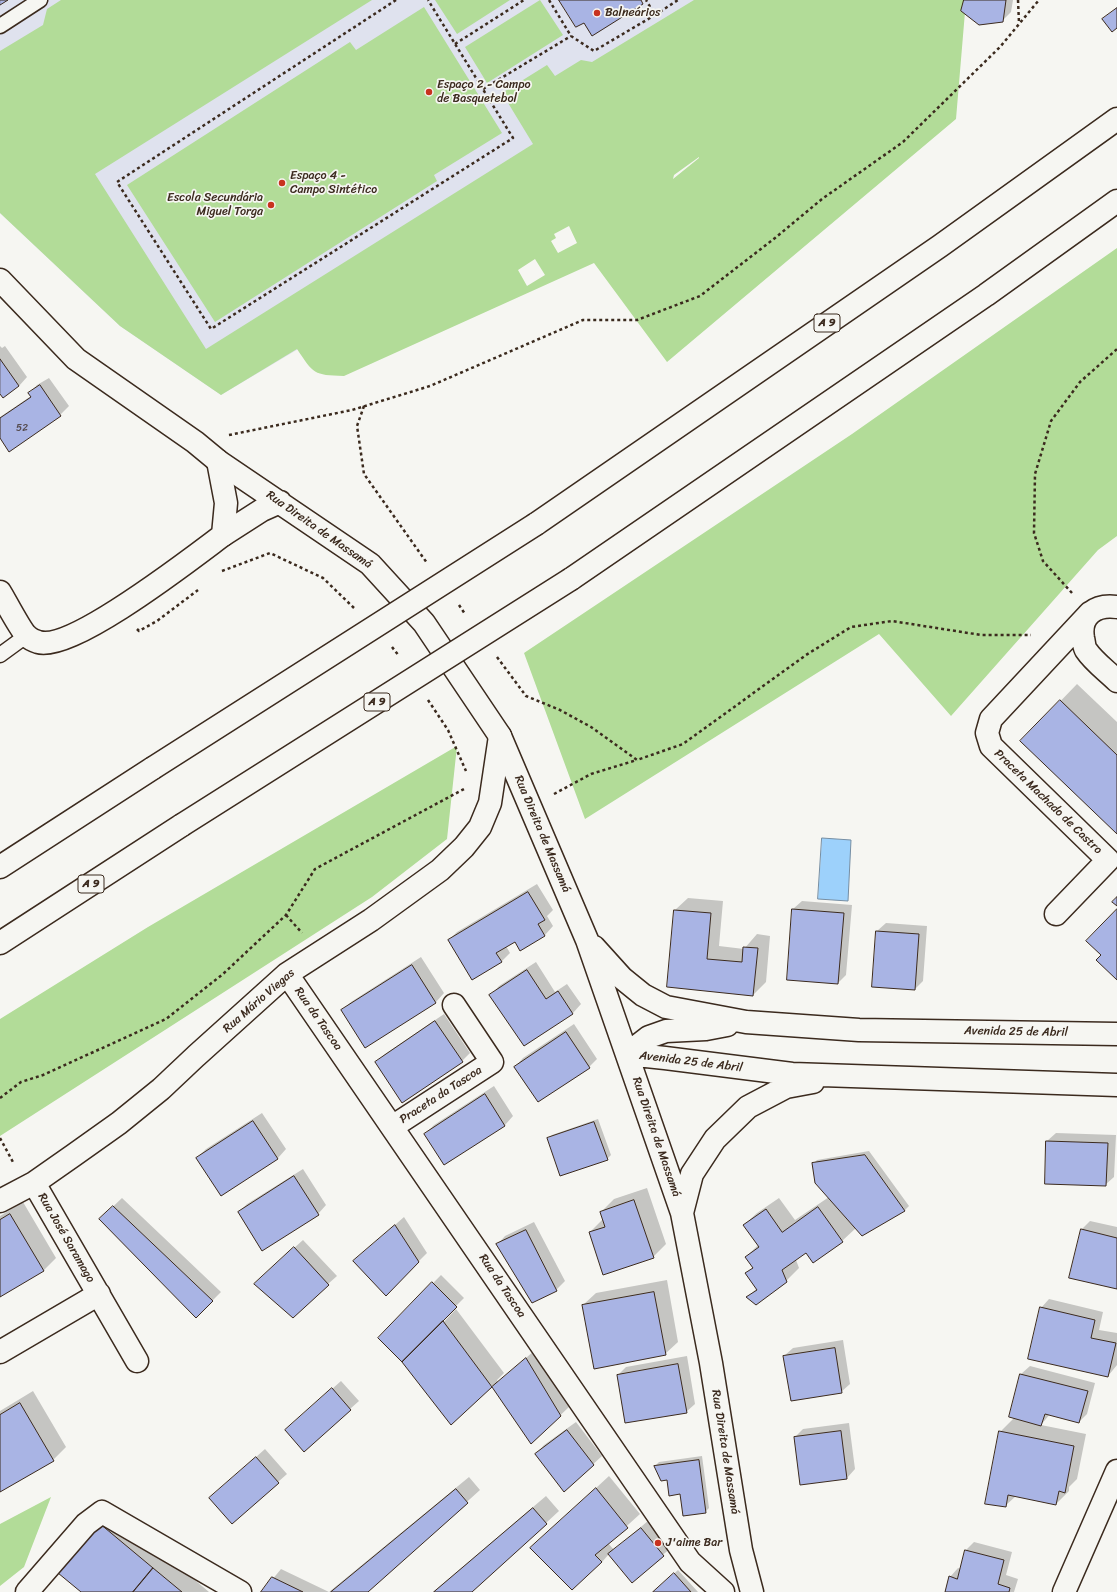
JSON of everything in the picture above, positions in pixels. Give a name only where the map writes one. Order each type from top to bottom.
[{"type":"main road","name":"A 9","points":[[0,867],[536,524],[940,246],[1117,119]]},
{"type":"main road","name":"A 9","points":[[0,943],[182,825],[571,579],[986,295],[1117,201]]},
{"type":"main road","name":"Rua Direita de Massamá","points":[[0,280],[76,359],[195,442],[218,461],[370,564],[424,623],[500,736],[587,940],[682,1214],[711,1363],[741,1550],[752,1592]]},
{"type":"main road","points":[[218,461],[226,504],[223,535]]},
{"type":"main road","points":[[0,592],[26,636],[39,642],[56,642],[79,633],[151,588],[223,535],[262,510],[280,502]]},
{"type":"main road","name":"Praceta Machado de Castro","points":[[1056,914],[1108,860],[991,746],[987,733],[991,719],[1090,613],[1097,608],[1107,606],[1117,607]]},
{"type":"main road","points":[[1090,613],[1082,628],[1085,648],[1117,681]]},
{"type":"main road","name":"Rua Mário Viegas","points":[[0,1201],[34,1183],[119,1123],[162,1089],[196,1056],[287,974],[377,916],[440,870],[464,847],[480,827],[490,803],[500,736]]},
{"type":"main road","name":"Avenida 25 de Abril","points":[[587,940],[622,978],[649,998],[666,1007],[746,1022],[860,1030],[1117,1034]]},
{"type":"main road","name":"Rua da Tascoa","points":[[287,974],[690,1562],[723,1592]]},
{"type":"main road","name":"Praceta da Tascoa","points":[[392,1127],[492,1062],[454,1004]]},
{"type":"main road","name":"Avenida 25 de Abril","points":[[627,1054],[649,1037],[666,1031],[706,1029],[746,1022]]},
{"type":"main road","name":"Avenida 25 de Abril","points":[[627,1054],[792,1074],[1117,1085]]},
{"type":"main road","name":"Avenida 25 de Abril","points":[[682,1214],[692,1174],[715,1139],[748,1107],[786,1087],[819,1081],[882,1077]]},
{"type":"main road","name":"Rua José Saramago","points":[[34,1183],[137,1361]]},
{"type":"main road","name":"Rua José Saramago","points":[[0,1352],[99,1294]]},
{"type":"main road","points":[[1064,1592],[1117,1471]]},
{"type":"main road","points":[[27,1592],[86,1524],[102,1512],[240,1592]]},
{"type":"lane","points":[[0,26],[40,0]]},
{"type":"lane","points":[[0,655],[26,636]]},
{"type":"path","points":[[396,0],[117,182],[211,329],[513,138],[428,0]]},
{"type":"path","points":[[455,44],[524,0]]},
{"type":"path","points":[[549,0],[571,36],[594,51],[678,0]]},
{"type":"path","points":[[646,0],[655,15]]},
{"type":"path","points":[[1018,0],[1019,24]]},
{"type":"path","points":[[195,442],[352,410],[430,386],[583,320],[637,320],[700,296],[775,238],[822,199],[903,142],[1000,47],[1039,0]]},
{"type":"path","points":[[483,89],[571,36]]},
{"type":"path","points":[[1090,613],[1043,561],[1034,533],[1034,474],[1051,421],[1080,382],[1117,349]]},
{"type":"path","points":[[364,406],[357,426],[364,474],[429,565]]},
{"type":"path","points":[[457,603],[466,615]]},
{"type":"path","points":[[529,806],[591,774],[683,744],[806,655],[851,627],[892,620],[981,635],[1068,636]]},
{"type":"path","points":[[494,652],[526,696],[560,710],[591,727],[637,760]]},
{"type":"path","points":[[0,1098],[21,1082],[43,1074],[166,1019],[223,974],[286,915],[315,869],[465,788]]},
{"type":"path","points":[[286,915],[306,936]]},
{"type":"shaded area","name":"Escola Secundária Miguel Torga","points":[[0,0],[859,0],[860,15],[221,395],[120,326],[0,213]]},
{"type":"green space","points":[[61,0],[372,0],[95,174],[206,349],[533,144],[502,93],[547,65],[555,76],[581,60],[592,62],[694,0],[966,0],[956,119],[667,362],[594,263],[344,376],[326,375],[315,372],[307,364],[297,349],[221,395],[120,326],[0,213],[0,51],[43,25],[47,9]],"holes":[[[699,158],[673,179],[674,175]],[[569,226],[577,243],[558,253],[551,241],[556,238],[554,234]],[[535,259],[545,275],[527,286],[518,270]]]},
{"type":"green space","points":[[435,0],[510,0],[457,34]]},
{"type":"green space","points":[[540,0],[563,35],[487,83],[465,47]]},
{"type":"green space","name":"Espaço 4 - Campo Sintético","points":[[424,7],[502,133],[434,175],[437,181],[215,322],[127,185],[350,42],[356,50]]},
{"type":"green space","points":[[1117,248],[1117,536],[1098,550],[951,716],[879,634],[585,819],[524,653],[852,434]]},
{"type":"green space","points":[[457,746],[447,839],[372,897],[0,1136],[0,1019],[148,927]]},
{"type":"green space","points":[[51,1497],[24,1567],[0,1586],[0,1524]]},
{"type":"water","points":[[822,838],[851,840],[848,901],[818,899]]},
{"type":"building","points":[[0,0],[8,0],[0,5]]},
{"type":"building","name":"Balneários","points":[[559,0],[641,0],[643,4],[592,36],[584,23],[576,27]]},
{"type":"building","points":[[964,0],[1006,0],[1003,22],[979,25],[961,11]]},
{"type":"building","points":[[1117,8],[1117,28],[1112,32],[1102,19]]},
{"type":"building","points":[[0,359],[19,386],[3,398],[0,394]]},
{"type":"building","points":[[40,385],[61,416],[9,452],[0,438],[0,418],[31,397],[28,393]]},
{"type":"building","points":[[1060,700],[1117,755],[1117,834],[1020,741]]},
{"type":"building","points":[[528,892],[545,920],[538,924],[545,936],[520,951],[515,942],[496,953],[502,962],[472,980],[448,940]]},
{"type":"building","points":[[1117,897],[1117,906],[1112,902]]},
{"type":"building","points":[[792,909],[844,913],[838,984],[787,980]]},
{"type":"building","points":[[1117,909],[1117,980],[1096,960],[1101,955],[1086,941]]},
{"type":"building","points":[[674,910],[711,913],[707,959],[742,962],[743,947],[758,948],[753,996],[667,987]]},
{"type":"building","points":[[876,931],[919,934],[915,990],[872,987]]},
{"type":"building","points":[[412,965],[436,1003],[365,1048],[341,1010]]},
{"type":"building","points":[[527,970],[546,999],[558,991],[573,1014],[524,1046],[489,995]]},
{"type":"building","points":[[435,1021],[463,1062],[402,1103],[375,1062]]},
{"type":"building","points":[[566,1032],[590,1068],[538,1102],[514,1067]]},
{"type":"building","points":[[485,1094],[505,1126],[444,1165],[424,1134]]},
{"type":"building","points":[[253,1121],[278,1159],[221,1196],[196,1158]]},
{"type":"building","points":[[594,1122],[608,1160],[560,1176],[547,1138]]},
{"type":"building","points":[[1046,1141],[1108,1143],[1106,1186],[1045,1184]]},
{"type":"building","points":[[865,1155],[905,1211],[862,1236],[815,1183],[812,1163]]},
{"type":"building","points":[[294,1176],[319,1215],[262,1251],[238,1212]]},
{"type":"building","points":[[634,1200],[654,1258],[603,1275],[589,1232],[605,1227],[600,1212]]},
{"type":"building","points":[[113,1206],[213,1301],[196,1318],[99,1219]]},
{"type":"building","points":[[818,1207],[843,1242],[813,1263],[806,1253],[782,1270],[787,1282],[756,1305],[746,1297],[757,1290],[745,1273],[753,1268],[745,1257],[759,1247],[743,1225],[766,1209],[782,1232]]},
{"type":"building","points":[[10,1214],[44,1271],[0,1297],[0,1220]]},
{"type":"building","points":[[395,1225],[419,1262],[386,1296],[353,1261]]},
{"type":"building","points":[[1081,1229],[1117,1238],[1117,1289],[1069,1278]]},
{"type":"building","points":[[526,1230],[557,1291],[532,1303],[496,1244]]},
{"type":"building","points":[[294,1247],[329,1285],[293,1318],[254,1284]]},
{"type":"building","points":[[432,1282],[457,1307],[402,1362],[378,1338]]},
{"type":"building","points":[[654,1292],[666,1355],[594,1369],[582,1305]]},
{"type":"building","points":[[1040,1307],[1095,1320],[1091,1338],[1116,1343],[1108,1377],[1028,1359]]},
{"type":"building","points":[[443,1321],[492,1387],[451,1425],[402,1362]]},
{"type":"building","points":[[835,1348],[842,1393],[791,1401],[783,1356]]},
{"type":"building","points":[[526,1358],[561,1416],[531,1444],[492,1387]]},
{"type":"building","points":[[678,1364],[687,1413],[625,1423],[617,1375]]},
{"type":"building","points":[[1020,1374],[1088,1391],[1079,1423],[1045,1414],[1041,1426],[1009,1417]]},
{"type":"building","points":[[332,1388],[351,1410],[304,1452],[285,1430]]},
{"type":"building","points":[[20,1403],[54,1461],[0,1492],[0,1415]]},
{"type":"building","points":[[567,1430],[594,1465],[564,1492],[535,1454]]},
{"type":"building","points":[[841,1431],[847,1479],[800,1485],[794,1437]]},
{"type":"building","points":[[999,1431],[1074,1446],[1065,1493],[1059,1491],[1056,1505],[1008,1495],[1006,1507],[985,1504]]},
{"type":"building","points":[[256,1457],[279,1483],[232,1524],[209,1498]]},
{"type":"building","points":[[699,1460],[706,1513],[683,1516],[680,1494],[669,1496],[667,1480],[661,1481],[654,1466]]},
{"type":"building","points":[[596,1488],[628,1528],[595,1555],[602,1562],[572,1590],[530,1548]]},
{"type":"building","points":[[456,1489],[468,1503],[368,1592],[331,1592]]},
{"type":"building","points":[[533,1508],[547,1524],[472,1592],[434,1592]]},
{"type":"building","points":[[99,1523],[153,1568],[133,1592],[81,1592],[58,1573]]},
{"type":"building","points":[[641,1528],[664,1556],[632,1583],[608,1554]]},
{"type":"building","points":[[965,1550],[1004,1560],[998,1584],[1010,1588],[1009,1592],[945,1592],[949,1576],[957,1579]]},
{"type":"building","points":[[153,1568],[182,1592],[133,1592]]},
{"type":"building","points":[[674,1573],[691,1592],[653,1592]]},
{"type":"building","points":[[272,1577],[303,1592],[261,1592]]},
{"type":"place","name":"Balneários","points":[[597,13]]},
{"type":"place","name":"Espaço 2 - Campo de Basquetebol","points":[[429,92]]},
{"type":"place","name":"Espaço 4 - Campo Sintético","points":[[282,183]]},
{"type":"place","name":"Escola Secundária Miguel Torga","points":[[271,205]]},
{"type":"place","name":"J'aime Bar","points":[[658,1543]]}]
